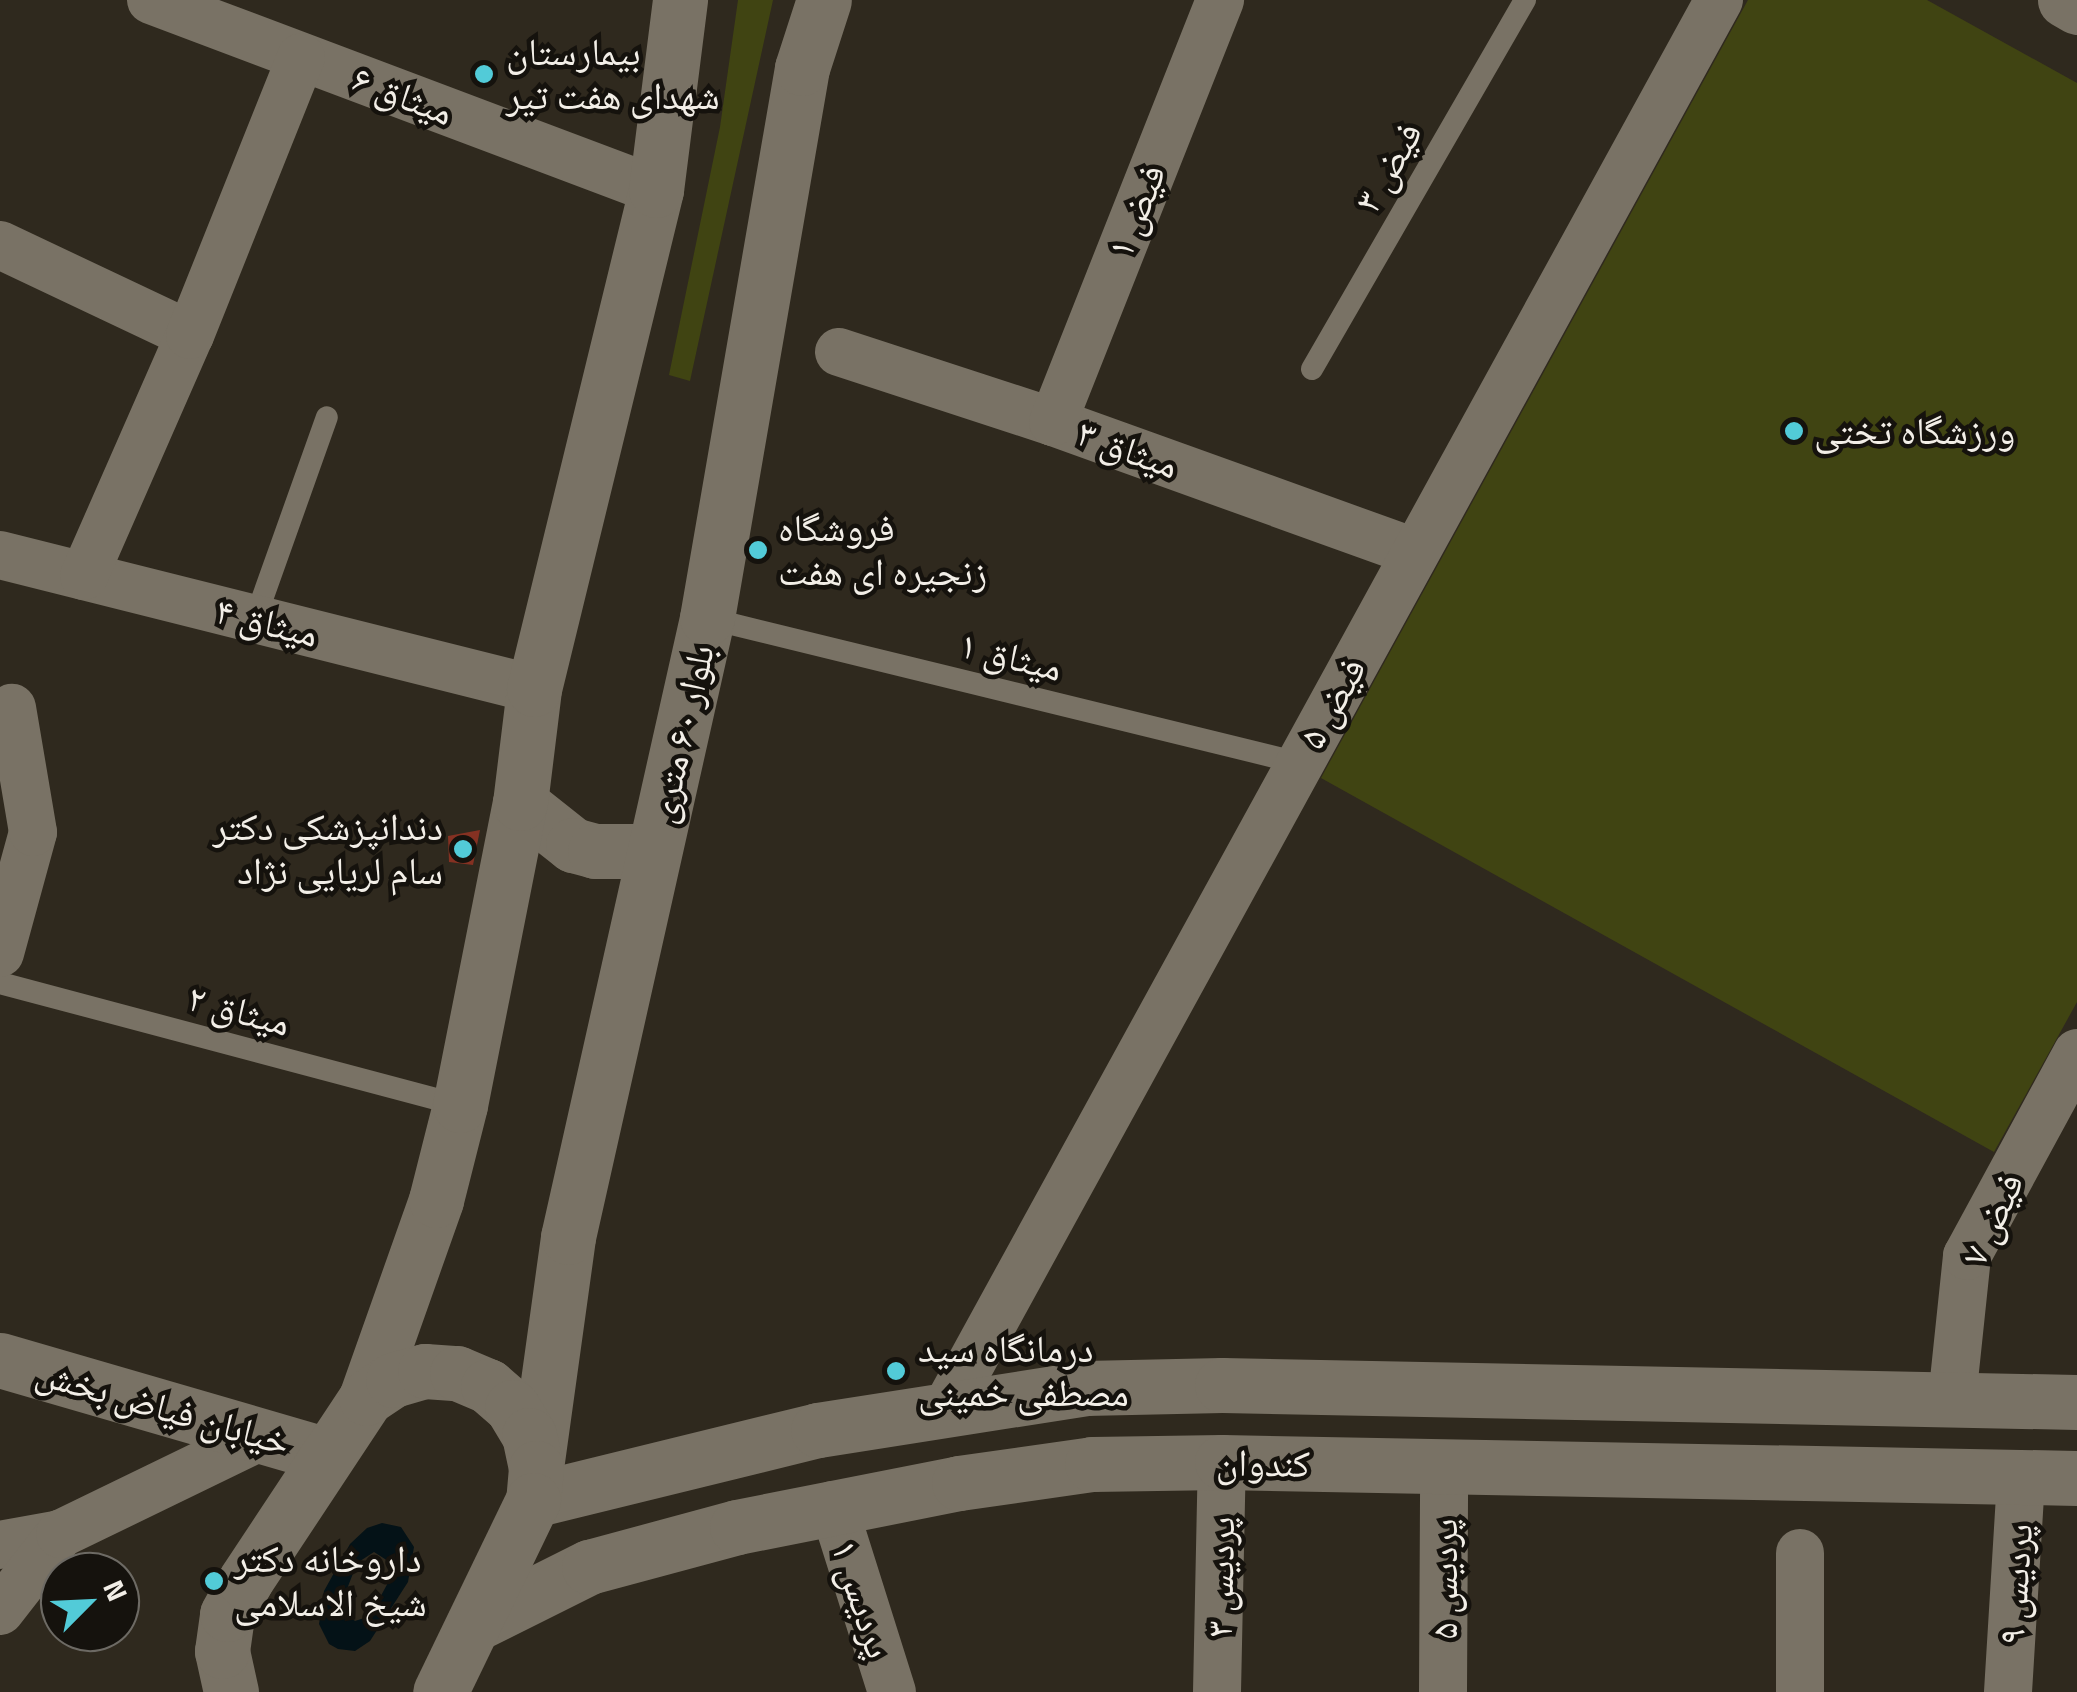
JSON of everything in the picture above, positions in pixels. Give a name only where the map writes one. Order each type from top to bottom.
[{"type":"main road","points":[[231,1692],[222,1651],[228,1614],[326,1455],[366,1398],[436,1200],[460,1106],[520,803],[534,689],[656,190],[680,0]]},
{"type":"main road","name":"بلوار ۶۰ متری","points":[[440,1692],[535,1484],[568,1237],[707,618],[802,68],[824,0]]},
{"type":"main road","points":[[2065,0],[2077,7]]},
{"type":"main road","points":[[520,803],[573,845],[595,851],[654,851]]},
{"type":"main road","name":"خیابان فیاض بخش","points":[[0,1360],[326,1455]]},
{"type":"main road","points":[[366,1398],[393,1380],[425,1371],[457,1373],[488,1386],[512,1407],[529,1435],[535,1484]]},
{"type":"main road","name":"کندوان","points":[[535,1484],[947,1407],[1085,1388],[1222,1385],[2077,1402]]},
{"type":"main road","points":[[2021,1477],[2022,1400]]},
{"type":"main road","name":"کندوان","points":[[473,1625],[589,1567],[832,1505],[1092,1464],[1222,1462],[2077,1478]]},
{"type":"street","name":"میثاق ۶","points":[[151,0],[656,190]]},
{"type":"street","name":"فیض ۱","points":[[1053,422],[1220,0]]},
{"type":"street","name":"فیض ۵","points":[[947,1407],[1718,0]]},
{"type":"street","points":[[84,576],[190,336],[302,56]]},
{"type":"street","points":[[0,245],[190,336]]},
{"type":"street","name":"میثاق ۳","points":[[839,352],[1053,422],[1415,552]]},
{"type":"street","name":"میثاق ۴","points":[[0,555],[534,689]]},
{"type":"street","points":[[0,953],[33,832],[12,708]]},
{"type":"street","name":"فیض ۷","points":[[1952,1399],[1967,1256],[2077,1053]]},
{"type":"street","points":[[0,1544],[60,1534],[262,1436]]},
{"type":"street","name":"پردیس ۳","points":[[1217,1692],[1222,1462]]},
{"type":"street","name":"پردیس ۵","points":[[1444,1466],[1444,1692]]},
{"type":"street","name":"پردیس ۹","points":[[2008,1692],[2021,1477]]},
{"type":"street","name":"پردیس ۱","points":[[832,1505],[892,1692]]},
{"type":"street","points":[[0,1611],[60,1534]]},
{"type":"street","points":[[1800,1553],[1800,1692]]},
{"type":"lane","name":"فیض ۳","points":[[1312,369],[1525,0]]},
{"type":"lane","points":[[255,619],[327,417]]},
{"type":"lane","name":"میثاق ۱","points":[[707,618],[1299,763]]},
{"type":"lane","name":"میثاق ۲","points":[[0,983],[460,1106]]},
{"type":"green space","points":[[738,0],[773,0],[690,381],[669,375],[720,127]]},
{"type":"green space","name":"ورزشگاه تختی","points":[[1748,0],[1927,0],[2077,83],[2077,1002],[1994,1152],[1321,778]]},
{"type":"shaded area","points":[[382,1523],[401,1527],[414,1547],[408,1582],[370,1641],[355,1651],[338,1649],[329,1644],[319,1624],[324,1591],[350,1544],[367,1528]],"holes":[[[374,1552],[388,1561],[390,1579],[370,1616],[355,1621],[342,1609],[342,1602],[357,1563]]]},
{"type":"building","name":"دندانپزشکی دکتر سام لریایی نژاد","points":[[480,830],[473,865],[449,862],[448,836]]},
{"type":"place","name":"بیمارستان شهدای هفت تیر","points":[[484,74]]},
{"type":"place","name":"ورزشگاه تختی","points":[[1794,431]]},
{"type":"place","name":"فروشگاه زنجیره ای هفت","points":[[758,550]]},
{"type":"place","name":"دندانپزشکی دکتر سام لریایی نژاد","points":[[463,849]]},
{"type":"place","name":"درمانگاه سید مصطفی خمینی","points":[[896,1371]]},
{"type":"place","name":"داروخانه دکتر شیخ الاسلامی","points":[[214,1581]]}]
